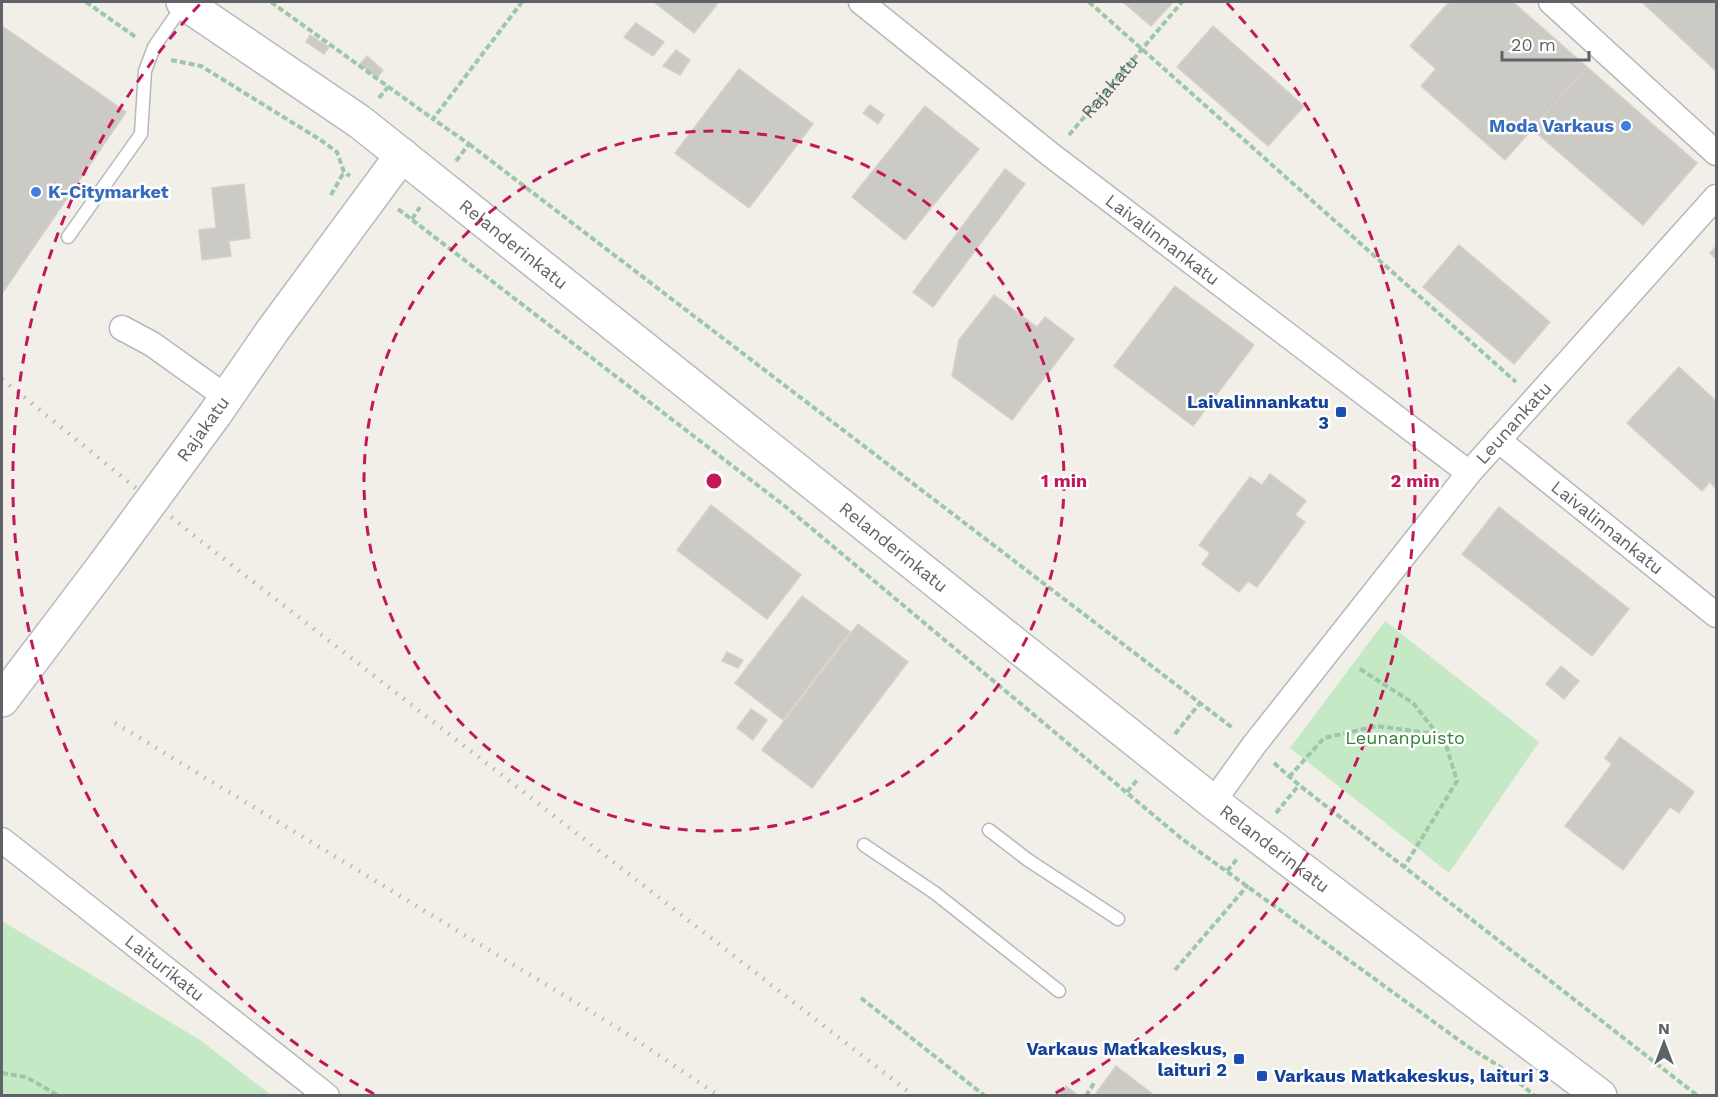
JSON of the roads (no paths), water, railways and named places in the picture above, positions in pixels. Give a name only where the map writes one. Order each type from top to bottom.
[{"type":"main road","name":"Relanderinkatu","points":[[184,2],[360,122],[1213,802],[1600,1095]]},
{"type":"main road","name":"Rajakatu","points":[[2,700],[105,564],[402,155]]},
{"type":"street","name":"Laivalinnankatu","points":[[861,2],[1051,155],[1469,473]]},
{"type":"street","points":[[1551,2],[1716,153]]},
{"type":"street","name":"Leunankatu","points":[[1213,802],[1254,745],[1469,473],[1716,197]]},
{"type":"street","points":[[122,328],[152,344],[220,406]]},
{"type":"street","name":"Laivalinnankatu","points":[[1498,440],[1716,615]]},
{"type":"street","name":"Laiturikatu","points":[[2,840],[327,1095]]},
{"type":"lane","points":[[68,237],[141,134],[145,71],[154,47],[184,2]]},
{"type":"lane","points":[[988,830],[1028,860],[1118,919]]},
{"type":"lane","points":[[864,845],[935,893],[1059,992]]},
{"type":"railway","points":[[2,379],[197,538],[914,1096]]},
{"type":"railway","points":[[115,723],[626,1033],[719,1096]]},
{"type":"place","name":"Moda Varkaus","points":[[1626,126]]},
{"type":"place","name":"K-Citymarket","points":[[36,192]]},
{"type":"place","name":"Laivalinnankatu 3","points":[[1341,412]]},
{"type":"place","name":"Varkaus Matkakeskus, laituri 2","points":[[1239,1059]]},
{"type":"place","name":"Varkaus Matkakeskus, laituri 3","points":[[1262,1076]]},
{"type":"park label","name":"Leunanpuisto","points":[[1405,738]]}]
